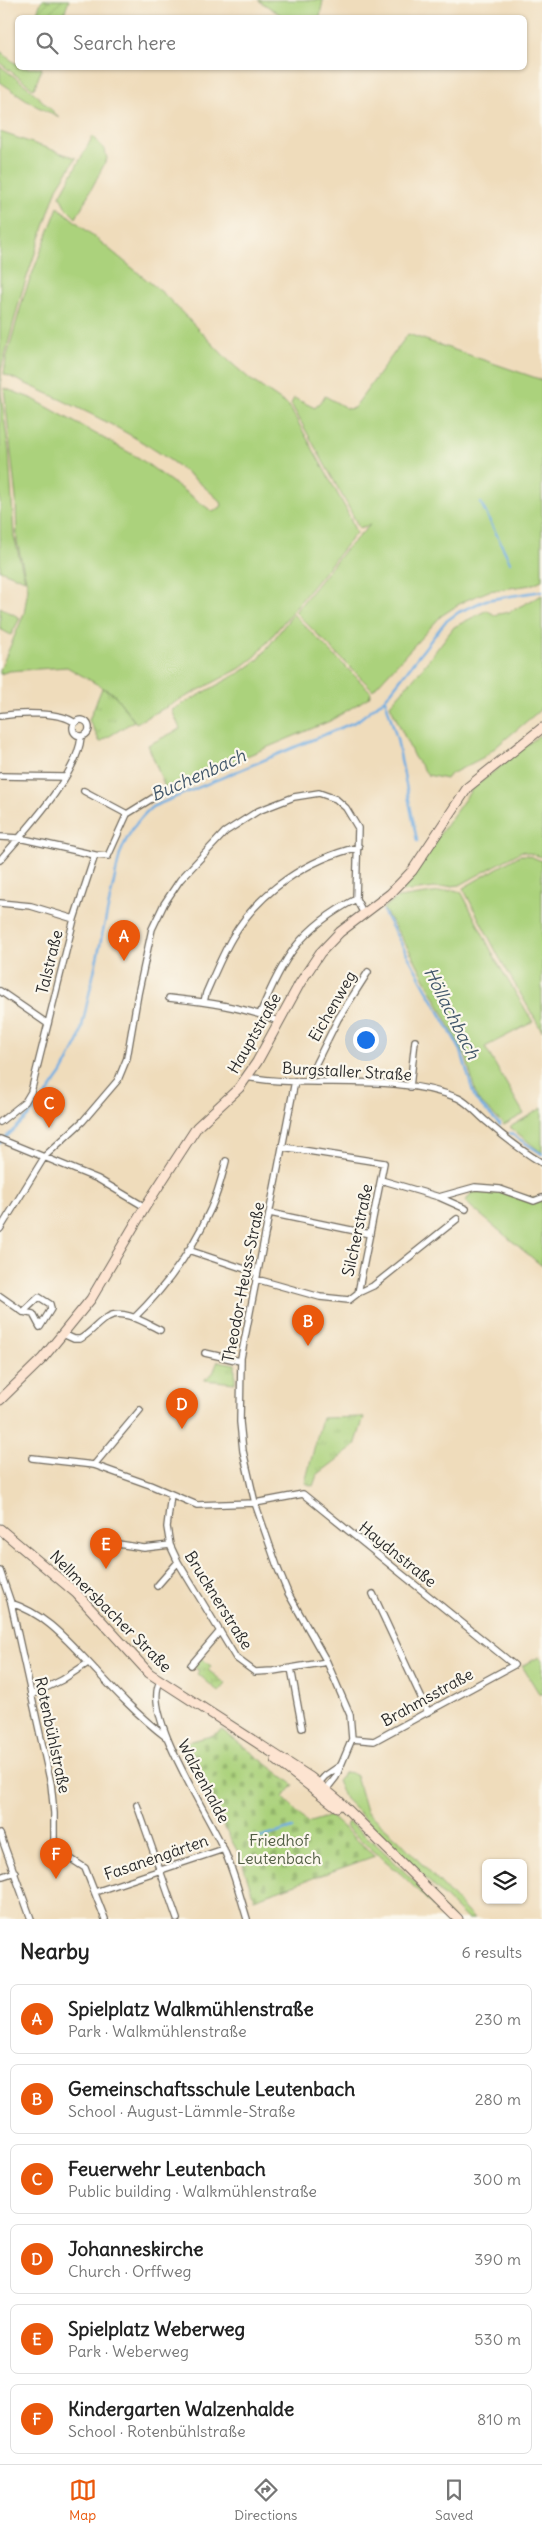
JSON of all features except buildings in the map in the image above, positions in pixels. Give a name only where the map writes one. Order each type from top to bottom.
[{"type":"street","points":[[0,716],[56,715],[69,718],[75,723]]},
{"type":"street","points":[[75,723],[83,720],[89,725],[88,733],[80,737]]},
{"type":"street","points":[[75,723],[73,730],[80,737]]},
{"type":"street","name":"Hauptstraße","points":[[0,1400],[42,1359],[91,1299],[145,1207],[197,1127],[232,1095],[246,1077],[316,958],[340,932],[390,894],[412,871],[468,787],[542,728]]},
{"type":"street","points":[[0,860],[65,777],[75,760],[80,737]]},
{"type":"street","points":[[0,776],[65,777]]},
{"type":"street","points":[[84,791],[126,814]]},
{"type":"street","points":[[0,1229],[45,1156],[110,1092],[124,1070],[152,929],[164,904],[180,880],[203,853],[225,832],[258,811],[294,797],[320,793],[336,799],[349,812],[358,828],[359,847],[356,899],[364,914]]},
{"type":"street","points":[[0,838],[19,838],[95,855],[108,856],[126,814],[156,796]]},
{"type":"street","points":[[204,1002],[206,993],[232,938],[268,894],[284,881],[321,859],[359,847]]},
{"type":"street","name":"Talstraße","points":[[0,1122],[25,1102],[31,1092],[74,919],[95,855]]},
{"type":"street","points":[[260,1014],[288,953],[299,939],[336,910],[356,899]]},
{"type":"street","points":[[0,903],[31,906],[74,919]]},
{"type":"street","name":"Eichenweg","points":[[307,1081],[338,1019],[368,972]]},
{"type":"street","points":[[0,991],[48,1024]]},
{"type":"street","points":[[169,998],[204,1002],[260,1014],[278,1021]]},
{"type":"street","points":[[410,1087],[414,1040]]},
{"type":"street","name":"Burgstaller Straße","points":[[246,1077],[267,1080],[410,1087],[440,1093],[466,1103],[498,1132],[542,1163]]},
{"type":"street","name":"Theodor-Heuss-Straße","points":[[295,1081],[240,1361],[242,1442],[255,1503],[288,1592],[326,1662],[348,1709],[352,1727],[352,1740],[341,1765],[324,1792]]},
{"type":"street","points":[[0,1139],[98,1179],[145,1207]]},
{"type":"street","name":"Silcherstraße","points":[[256,1276],[320,1297],[352,1299],[358,1293],[382,1180],[384,1163],[283,1147]]},
{"type":"street","points":[[134,1318],[153,1300],[188,1250],[212,1207],[226,1160]]},
{"type":"street","points":[[382,1180],[439,1197],[466,1209]]},
{"type":"street","points":[[439,1197],[475,1187],[500,1189],[534,1200],[542,1198]]},
{"type":"street","points":[[270,1213],[370,1234]]},
{"type":"street","points":[[358,1293],[373,1286],[456,1218]]},
{"type":"street","points":[[188,1250],[256,1276]]},
{"type":"street","points":[[0,1296],[23,1312],[34,1314],[40,1327],[48,1314],[50,1304],[38,1297],[23,1312]]},
{"type":"street","points":[[63,1334],[74,1339],[80,1338],[109,1316],[117,1315],[134,1318],[160,1330]]},
{"type":"street","points":[[205,1353],[240,1361]]},
{"type":"street","points":[[94,1465],[140,1410]]},
{"type":"street","name":"Haydnstraße","points":[[32,1458],[66,1460],[94,1465],[150,1485],[188,1502],[205,1506],[255,1503],[303,1494],[514,1665]]},
{"type":"street","name":"Brucknerstraße","points":[[171,1494],[167,1527],[170,1545],[178,1562],[236,1658],[255,1672],[326,1662]]},
{"type":"street","name":"Nellmersbacher Straße","points":[[0,1529],[68,1584],[94,1610],[138,1663],[160,1682],[255,1742],[324,1792],[365,1828],[458,1919]]},
{"type":"street","points":[[118,1544],[144,1548],[170,1545]]},
{"type":"street","points":[[157,1586],[178,1562]]},
{"type":"street","name":"Rotenbühlstraße","points":[[0,1571],[11,1603],[51,1784],[54,1839],[65,1855],[85,1868],[95,1892]]},
{"type":"street","points":[[373,1594],[428,1712]]},
{"type":"street","points":[[11,1603],[25,1607],[51,1624],[88,1663],[166,1737]]},
{"type":"street","points":[[191,1665],[220,1631]]},
{"type":"street","points":[[31,1695],[62,1680],[88,1663]]},
{"type":"street","name":"Brahmsstraße","points":[[352,1740],[374,1741],[514,1665]]},
{"type":"street","points":[[291,1668],[302,1728]]},
{"type":"street","name":"Walzenhalde","points":[[160,1682],[156,1695],[166,1737],[224,1849],[247,1919]]},
{"type":"street","name":"Theodor-Heuss-Straße","points":[[316,1786],[325,1776],[341,1765]]},
{"type":"street","points":[[137,1805],[177,1919]]},
{"type":"street","points":[[0,1834],[31,1919]]},
{"type":"street","name":"Fasanengärten","points":[[105,1919],[95,1892],[224,1849]]},
{"type":"street","points":[[0,1877],[15,1872]]},
{"type":"green space","points":[[42,0],[69,0],[64,15],[44,15],[37,12]]},
{"type":"green space","points":[[258,0],[323,0],[320,15],[281,15]]},
{"type":"green space","points":[[0,51],[15,63],[15,70],[41,70],[34,89],[0,63]]},
{"type":"green space","points":[[0,66],[29,88],[59,117],[36,106],[0,82]]},
{"type":"green space","points":[[0,132],[76,158],[57,188],[21,295],[1,370],[1,393],[9,452],[14,536],[25,580],[0,570]]},
{"type":"green space","points":[[93,136],[105,150],[107,159],[76,218],[66,208],[60,196]]},
{"type":"green space","points":[[58,207],[164,294],[229,361],[251,380],[289,406],[346,509],[356,533],[256,656],[239,669],[136,723],[114,694],[67,667],[9,671],[0,674],[24,614],[28,588],[17,542],[16,499],[4,388],[33,399],[139,458],[213,512],[222,506],[221,502],[196,480],[145,444],[63,400],[4,374],[6,359],[24,295]]},
{"type":"green space","points":[[408,334],[542,380],[542,580],[531,585],[489,591],[464,601],[441,616],[373,690],[295,612],[344,551],[370,525],[359,528],[291,404],[294,398],[315,408],[325,396],[348,409],[354,408]]},
{"type":"green space","points":[[542,595],[542,705],[539,711],[484,757],[449,775],[446,779],[428,775],[414,757],[390,705],[420,671],[454,627],[487,610],[494,615],[509,612]]},
{"type":"green space","points":[[0,607],[20,618],[11,635],[0,629]]},
{"type":"green space","points":[[293,614],[371,692],[369,697],[330,721],[166,790],[148,745],[180,729],[172,710],[241,672],[259,659]]},
{"type":"green space","points":[[102,688],[114,694],[134,721],[100,742],[89,720]]},
{"type":"green space","points":[[542,733],[542,857],[522,851],[460,885],[402,892],[402,887],[472,789]]},
{"type":"green space","points":[[520,855],[527,855],[542,861],[542,1031],[499,957],[463,888]]},
{"type":"green space","points":[[454,890],[461,892],[497,962],[533,1022],[485,1047],[524,1114],[504,1125],[477,1099],[466,1057],[414,958],[383,908],[398,898]]},
{"type":"green space","points":[[542,1108],[542,1153],[510,1127]]},
{"type":"green space","points":[[474,1189],[499,1191],[542,1200],[542,1266],[471,1207],[466,1201]]},
{"type":"green space","points":[[218,1361],[235,1364],[235,1383],[204,1380],[213,1373]]},
{"type":"green space","points":[[364,1417],[355,1446],[317,1475],[313,1486],[305,1483],[322,1418]]},
{"type":"green space","points":[[539,1657],[542,1661],[542,1693],[540,1695],[522,1666]]},
{"type":"green space","points":[[201,1658],[211,1666],[208,1670],[226,1684],[219,1692],[197,1673],[199,1671],[194,1667]]},
{"type":"green space","name":"Friedhof Leutenbach","points":[[222,1730],[294,1785],[283,1797],[307,1823],[330,1816],[375,1856],[254,1899],[241,1858],[180,1744],[211,1736]]},
{"type":"green space","points":[[345,1772],[356,1776],[366,1811],[399,1840],[474,1919],[467,1919],[345,1799],[337,1781]]},
{"type":"green space","points":[[348,1822],[376,1844],[453,1919],[446,1919],[402,1875],[349,1830],[346,1826]]},
{"type":"waterway","points":[[481,503],[510,562]]},
{"type":"waterway","name":"Buchenbach","points":[[0,1143],[36,1109],[62,1073],[79,1040],[120,854],[126,840],[141,817],[152,807],[357,721],[385,699],[445,622],[459,612],[486,600],[542,591]]},
{"type":"waterway","name":"Höllachbach","points":[[385,699],[397,739],[417,841]]},
{"type":"waterway","name":"Höllachbach","points":[[383,911],[461,1051],[475,1099],[500,1125]]},
{"type":"waterway","name":"Höllachbach","points":[[510,1133],[542,1154]]},
{"type":"waterway","points":[[253,1840],[293,1828]]},
{"type":"place","name":"Spielplatz Walkmühlenstraße","points":[[124,961]]},
{"type":"place","name":"Feuerwehr Leutenbach","points":[[49,1128]]},
{"type":"place","name":"Gemeinschaftsschule Leutenbach","points":[[308,1346]]},
{"type":"place","name":"Johanneskirche","points":[[182,1429]]},
{"type":"place","name":"Spielplatz Weberweg","points":[[106,1569]]},
{"type":"place","name":"Kindergarten Walzenhalde","points":[[56,1879]]}]
